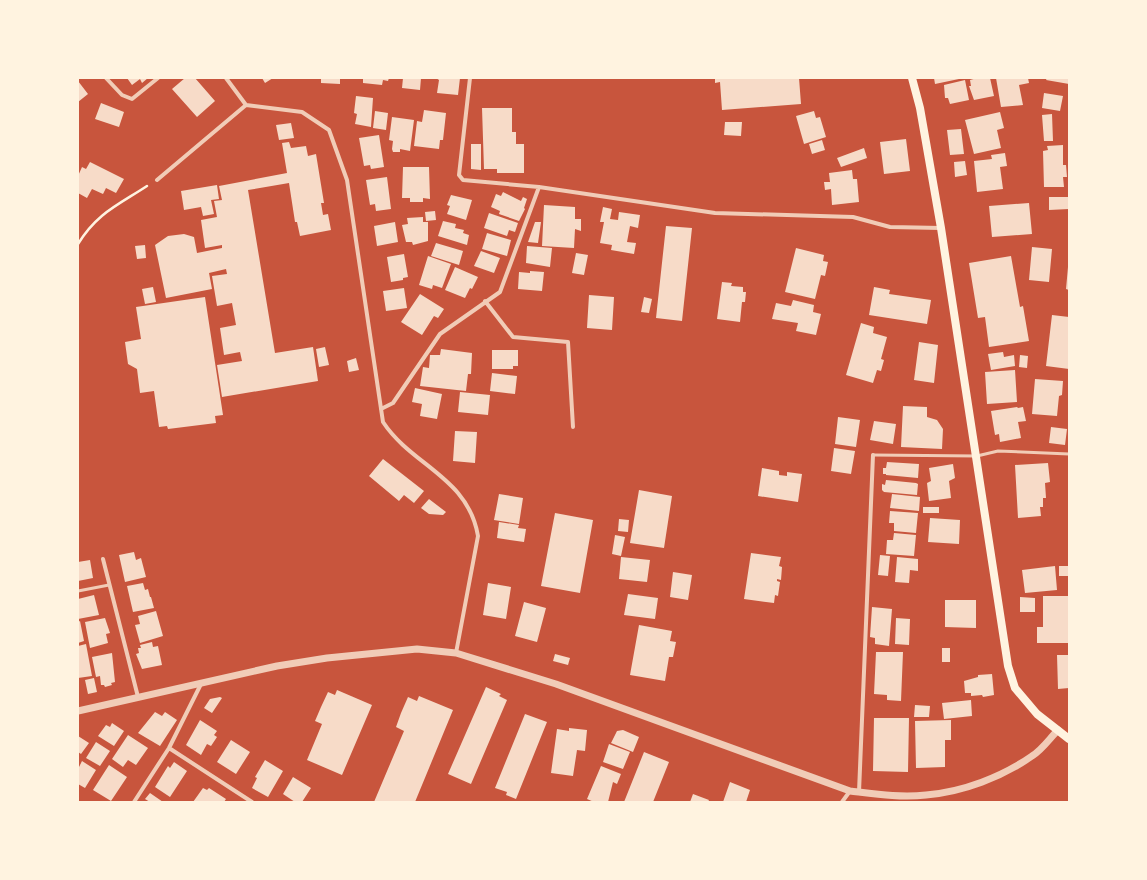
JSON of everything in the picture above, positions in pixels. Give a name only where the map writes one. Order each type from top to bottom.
[{"type":"main road","points":[[912,78],[920,108],[941,228],[1008,666],[1015,688],[1037,714],[1069,739]]},
{"type":"street","points":[[106,78],[122,95],[132,99],[158,78]]},
{"type":"street","points":[[226,78],[246,105],[302,112],[329,130],[346,180],[383,422],[390,432],[449,483],[465,500],[475,521],[478,536],[456,653]]},
{"type":"street","points":[[470,78],[459,175],[463,180],[539,187],[714,213],[853,217],[890,227],[941,228]]},
{"type":"street","points":[[157,180],[246,105]]},
{"type":"street","points":[[381,410],[393,403],[440,334],[484,301],[500,292],[539,187]]},
{"type":"street","points":[[484,301],[513,337],[568,342],[573,427]]},
{"type":"street","points":[[858,792],[873,455]]},
{"type":"street","points":[[103,559],[138,698]]},
{"type":"street","points":[[78,710],[138,698],[202,682],[298,663],[378,652],[416,649],[456,653],[556,684],[850,791],[890,796],[927,795],[960,789],[1002,774],[1033,756],[1058,730]]},
{"type":"street","points":[[134,802],[169,748],[202,682]]},
{"type":"street","points":[[169,748],[252,802]]},
{"type":"street","points":[[842,802],[850,791]]},
{"type":"lane","points":[[873,455],[977,456],[998,451],[1069,454]]},
{"type":"lane","points":[[78,591],[109,585]]},
{"type":"path","points":[[78,244],[86,231],[106,210],[157,180]]},
{"type":"building","points":[[127,78],[148,78],[142,83],[140,79],[132,85]]},
{"type":"building","points":[[185,78],[195,78],[215,101],[197,117],[172,89]]},
{"type":"building","points":[[262,78],[273,78],[265,83]]},
{"type":"building","points":[[321,78],[340,78],[340,84],[321,83]]},
{"type":"building","points":[[363,78],[389,78],[388,81],[383,80],[382,85],[363,83]]},
{"type":"building","points":[[403,78],[421,78],[420,90],[402,88]]},
{"type":"building","points":[[436,78],[460,78],[458,95],[437,93],[439,80]]},
{"type":"building","points":[[715,78],[799,78],[801,104],[722,110],[720,82],[715,83]]},
{"type":"building","points":[[934,78],[959,78],[959,79],[935,84]]},
{"type":"building","points":[[977,78],[990,78],[994,96],[974,100],[969,86],[971,86],[970,80]]},
{"type":"building","points":[[996,78],[1028,78],[1029,83],[1019,85],[1023,105],[1001,107]]},
{"type":"building","points":[[1047,78],[1069,78],[1069,84],[1046,80]]},
{"type":"building","points":[[965,80],[969,100],[950,104],[948,98],[945,98],[944,85]]},
{"type":"building","points":[[78,81],[88,94],[78,102]]},
{"type":"building","points":[[1044,93],[1063,96],[1060,111],[1042,108]]},
{"type":"building","points":[[356,96],[373,98],[371,127],[355,124],[357,114],[354,113]]},
{"type":"building","points":[[101,103],[124,112],[119,127],[95,119]]},
{"type":"building","points":[[482,108],[512,108],[512,132],[516,132],[516,144],[524,144],[524,173],[497,173],[497,169],[484,169]]},
{"type":"building","points":[[424,110],[446,113],[443,140],[440,140],[439,149],[414,146],[417,121],[422,122]]},
{"type":"building","points":[[375,111],[388,113],[386,130],[373,128]]},
{"type":"building","points":[[814,111],[816,118],[820,117],[826,137],[804,144],[796,116]]},
{"type":"building","points":[[1000,112],[1004,128],[997,130],[1001,148],[974,154],[965,120]]},
{"type":"building","points":[[1052,114],[1053,141],[1044,141],[1042,115]]},
{"type":"building","points":[[392,117],[414,120],[410,151],[400,149],[400,152],[393,152],[393,141],[389,140]]},
{"type":"building","points":[[725,122],[742,122],[741,136],[724,135]]},
{"type":"building","points":[[291,123],[294,138],[279,140],[276,125]]},
{"type":"building","points":[[961,129],[964,154],[950,155],[947,130]]},
{"type":"building","points":[[379,135],[384,167],[371,169],[370,165],[364,166],[359,138]]},
{"type":"building","points":[[906,139],[910,171],[884,174],[880,142]]},
{"type":"building","points":[[822,140],[825,150],[812,154],[809,144]]},
{"type":"building","points":[[289,142],[291,148],[306,146],[308,156],[316,154],[324,203],[321,203],[323,215],[328,214],[331,230],[300,236],[297,222],[295,222],[289,183],[248,190],[275,353],[313,347],[318,381],[222,397],[217,365],[242,361],[240,352],[224,355],[220,328],[236,325],[232,303],[217,306],[212,276],[227,274],[226,269],[209,273],[212,289],[166,298],[155,245],[168,236],[184,234],[194,237],[197,253],[222,248],[222,245],[205,248],[201,220],[217,217],[214,201],[222,200],[219,186],[287,173],[282,143]]},
{"type":"building","points":[[471,144],[481,144],[481,170],[471,169]]},
{"type":"building","points":[[1063,145],[1063,165],[1066,165],[1067,177],[1063,177],[1064,187],[1044,187],[1043,151],[1048,150],[1047,146]]},
{"type":"building","points":[[864,148],[867,158],[841,167],[837,158]]},
{"type":"building","points":[[1005,153],[1007,166],[1000,167],[1003,189],[977,192],[974,161],[992,159],[991,155]]},
{"type":"building","points":[[965,161],[967,175],[955,177],[954,162]]},
{"type":"building","points":[[90,162],[124,179],[116,193],[106,188],[103,194],[92,189],[87,198],[78,193],[78,176],[82,167],[86,169]]},
{"type":"building","points":[[403,167],[429,167],[430,199],[423,198],[423,202],[410,202],[410,198],[402,198]]},
{"type":"building","points":[[852,170],[853,179],[857,179],[859,202],[832,205],[831,189],[825,190],[824,182],[830,182],[829,173]]},
{"type":"building","points":[[387,177],[391,209],[376,211],[375,204],[370,205],[366,180]]},
{"type":"building","points":[[217,185],[219,199],[211,200],[214,214],[203,216],[201,207],[184,210],[181,191]]},
{"type":"building","points":[[503,192],[521,201],[523,197],[527,199],[525,209],[519,221],[499,214],[500,211],[491,207],[496,194],[501,196]]},
{"type":"building","points":[[451,195],[472,200],[466,220],[447,214],[450,206],[447,205]]},
{"type":"building","points":[[1049,197],[1069,197],[1069,209],[1049,210]]},
{"type":"building","points":[[1029,203],[1032,234],[992,237],[989,206]]},
{"type":"building","points":[[544,205],[575,207],[575,219],[581,219],[581,231],[575,229],[574,248],[542,246]]},
{"type":"building","points":[[603,207],[612,209],[610,219],[618,220],[619,212],[640,215],[638,228],[630,226],[627,242],[636,243],[634,254],[611,250],[612,245],[600,243],[604,222],[600,222]]},
{"type":"building","points":[[435,211],[436,220],[426,221],[425,212]]},
{"type":"building","points":[[489,213],[518,223],[515,232],[509,230],[507,236],[484,228]]},
{"type":"building","points":[[423,217],[423,222],[428,222],[428,241],[413,245],[412,242],[406,242],[402,225],[408,224],[407,218]]},
{"type":"building","points":[[443,221],[456,224],[455,228],[464,230],[463,233],[469,235],[467,245],[438,236]]},
{"type":"building","points":[[395,222],[398,242],[377,246],[374,226]]},
{"type":"building","points":[[535,222],[541,222],[538,243],[528,242]]},
{"type":"building","points":[[666,226],[692,228],[682,321],[656,318]]},
{"type":"building","points":[[487,233],[511,240],[507,256],[482,249]]},
{"type":"building","points":[[436,243],[463,251],[459,265],[431,256]]},
{"type":"building","points":[[145,245],[146,258],[137,259],[135,246]]},
{"type":"building","points":[[527,246],[552,248],[550,267],[526,263]]},
{"type":"building","points":[[1032,247],[1052,249],[1049,282],[1029,280]]},
{"type":"building","points":[[796,248],[824,255],[823,261],[828,262],[825,276],[821,275],[815,299],[785,292]]},
{"type":"building","points":[[481,251],[500,258],[494,273],[474,266]]},
{"type":"building","points":[[576,253],[588,255],[584,275],[572,273]]},
{"type":"building","points":[[404,254],[408,277],[403,278],[403,280],[391,282],[387,257]]},
{"type":"building","points":[[428,256],[451,264],[442,288],[433,285],[432,289],[419,285]]},
{"type":"building","points":[[1011,256],[1020,307],[1023,306],[1029,341],[989,347],[985,317],[978,318],[969,263]]},
{"type":"building","points":[[455,267],[478,277],[472,289],[470,288],[465,298],[445,290]]},
{"type":"building","points":[[1069,267],[1069,290],[1066,289]]},
{"type":"building","points":[[530,271],[544,272],[542,291],[518,289],[519,272],[530,273]]},
{"type":"building","points":[[722,282],[732,283],[731,286],[743,287],[743,292],[746,292],[745,302],[742,302],[740,322],[717,319]]},
{"type":"building","points":[[153,287],[156,302],[145,304],[142,289]]},
{"type":"building","points":[[874,287],[890,290],[889,294],[931,300],[927,324],[869,315]]},
{"type":"building","points":[[404,288],[407,308],[386,311],[383,291]]},
{"type":"building","points":[[420,294],[444,309],[438,318],[434,316],[422,335],[401,322]]},
{"type":"building","points":[[589,295],[614,297],[612,330],[587,328]]},
{"type":"building","points":[[205,297],[223,415],[215,416],[216,423],[168,429],[167,426],[159,427],[154,391],[140,393],[137,369],[128,364],[125,342],[141,339],[136,307]]},
{"type":"building","points":[[644,297],[652,299],[649,313],[641,312]]},
{"type":"building","points":[[793,300],[814,305],[813,312],[821,314],[816,335],[796,331],[798,323],[772,319],[776,303],[791,306]]},
{"type":"building","points":[[1052,315],[1069,317],[1069,369],[1046,366]]},
{"type":"building","points":[[861,323],[874,327],[873,333],[887,337],[881,359],[884,360],[881,371],[877,370],[873,383],[846,375]]},
{"type":"building","points":[[919,342],[938,345],[934,383],[914,380]]},
{"type":"building","points":[[325,347],[329,365],[319,367],[316,349]]},
{"type":"building","points":[[441,349],[472,353],[471,374],[468,374],[466,391],[420,386],[423,367],[429,368],[430,355],[440,355]]},
{"type":"building","points":[[492,350],[518,350],[518,366],[513,366],[513,369],[492,369]]},
{"type":"building","points":[[1003,352],[1004,357],[1014,355],[1015,366],[991,370],[988,354]]},
{"type":"building","points":[[1020,355],[1028,356],[1027,368],[1019,367]]},
{"type":"building","points":[[356,358],[359,370],[349,372],[347,361]]},
{"type":"building","points":[[1015,370],[1017,402],[987,404],[985,372]]},
{"type":"building","points":[[492,373],[517,376],[515,394],[490,391]]},
{"type":"building","points":[[1035,379],[1063,381],[1062,395],[1059,396],[1057,416],[1032,414]]},
{"type":"building","points":[[415,388],[442,394],[437,419],[420,416],[422,404],[412,402]]},
{"type":"building","points":[[460,392],[490,395],[488,415],[458,412]]},
{"type":"building","points":[[903,406],[927,407],[927,417],[937,420],[943,429],[942,449],[901,447]]},
{"type":"building","points":[[1023,407],[1026,421],[1018,422],[1021,438],[1000,442],[999,434],[995,435],[991,411]]},
{"type":"building","points":[[838,417],[860,420],[856,447],[835,444]]},
{"type":"building","points":[[874,421],[896,424],[893,444],[870,440]]},
{"type":"building","points":[[1051,427],[1067,429],[1065,445],[1049,443]]},
{"type":"building","points":[[455,431],[477,432],[475,463],[453,461]]},
{"type":"building","points":[[834,448],[855,451],[851,474],[831,471]]},
{"type":"building","points":[[383,459],[424,491],[414,503],[404,495],[399,501],[369,476]]},
{"type":"building","points":[[887,462],[919,464],[918,478],[883,474],[883,468],[886,468]]},
{"type":"building","points":[[1048,463],[1050,482],[1045,483],[1046,498],[1043,498],[1043,507],[1040,507],[1041,516],[1018,518],[1015,465]]},
{"type":"building","points":[[953,464],[955,478],[949,481],[951,498],[929,501],[927,483],[931,481],[929,468]]},
{"type":"building","points":[[762,468],[779,471],[779,475],[787,476],[787,472],[802,474],[798,502],[758,496]]},
{"type":"building","points":[[886,480],[916,483],[918,484],[917,495],[884,492],[882,490],[882,484],[885,485]]},
{"type":"building","points":[[639,490],[672,496],[664,548],[630,543]]},
{"type":"building","points":[[499,494],[523,498],[519,524],[494,520]]},
{"type":"building","points":[[892,494],[920,497],[919,511],[890,508]]},
{"type":"building","points":[[429,499],[446,512],[443,515],[429,514],[421,508]]},
{"type":"building","points":[[923,507],[939,507],[939,513],[923,513]]},
{"type":"building","points":[[890,511],[918,513],[916,533],[894,531],[894,523],[889,523]]},
{"type":"building","points":[[555,513],[593,520],[580,593],[541,586]]},
{"type":"building","points":[[930,518],[960,520],[959,544],[928,542]]},
{"type":"building","points":[[619,519],[629,520],[628,532],[618,531]]},
{"type":"building","points":[[499,522],[519,525],[518,528],[526,529],[524,542],[497,538]]},
{"type":"building","points":[[894,533],[916,535],[914,556],[886,554],[887,540],[893,540]]},
{"type":"building","points":[[615,535],[625,537],[621,556],[612,554]]},
{"type":"building","points":[[134,552],[136,560],[141,558],[146,577],[125,582],[119,555]]},
{"type":"building","points":[[751,553],[781,557],[779,566],[782,567],[781,580],[777,579],[777,581],[780,582],[778,596],[775,595],[774,603],[744,599]]},
{"type":"building","points":[[880,555],[890,556],[888,576],[878,575]]},
{"type":"building","points":[[621,557],[650,560],[647,582],[619,579]]},
{"type":"building","points":[[897,557],[918,559],[918,571],[910,570],[909,583],[895,582]]},
{"type":"building","points":[[90,560],[93,578],[78,581],[78,562]]},
{"type":"building","points":[[1055,566],[1057,590],[1025,593],[1022,570]]},
{"type":"building","points":[[1059,566],[1069,566],[1069,576],[1059,576]]},
{"type":"building","points":[[673,572],[692,575],[688,600],[670,597]]},
{"type":"building","points":[[143,583],[145,590],[148,589],[154,608],[133,612],[127,586]]},
{"type":"building","points":[[488,583],[511,587],[506,619],[483,615]]},
{"type":"building","points":[[628,594],[658,598],[655,619],[624,615]]},
{"type":"building","points":[[94,595],[99,615],[78,619],[78,599]]},
{"type":"building","points":[[1043,596],[1069,596],[1069,643],[1037,643],[1037,627],[1043,627]]},
{"type":"building","points":[[1020,597],[1035,598],[1035,612],[1020,612]]},
{"type":"building","points":[[945,600],[976,600],[976,628],[945,627]]},
{"type":"building","points":[[524,602],[546,608],[537,642],[515,636]]},
{"type":"building","points":[[872,607],[892,609],[889,646],[875,644],[875,638],[870,637]]},
{"type":"building","points":[[156,611],[163,636],[140,643],[135,625],[140,624],[138,616]]},
{"type":"building","points":[[105,618],[110,633],[106,634],[108,643],[90,648],[85,622]]},
{"type":"building","points":[[896,618],[910,619],[909,645],[895,644]]},
{"type":"building","points":[[80,621],[84,641],[78,643],[78,622]]},
{"type":"building","points":[[639,625],[672,631],[670,641],[676,642],[673,657],[669,657],[665,681],[630,675]]},
{"type":"building","points":[[152,642],[153,647],[158,646],[162,665],[142,669],[136,654],[139,653],[138,648],[141,648],[140,645]]},
{"type":"building","points":[[86,644],[92,676],[78,678],[78,646]]},
{"type":"building","points":[[942,648],[950,648],[950,662],[942,662]]},
{"type":"building","points":[[876,652],[903,652],[901,701],[887,700],[887,695],[874,694]]},
{"type":"building","points":[[112,653],[115,682],[111,683],[112,685],[105,687],[104,685],[101,685],[100,676],[96,677],[92,657]]},
{"type":"building","points":[[555,654],[570,658],[568,665],[553,661]]},
{"type":"building","points":[[1057,655],[1069,655],[1069,688],[1058,689]]},
{"type":"building","points":[[992,674],[994,695],[983,697],[982,695],[971,696],[971,693],[965,693],[964,681],[978,677],[978,675]]},
{"type":"building","points":[[94,678],[97,692],[88,694],[85,680]]},
{"type":"building","points":[[486,687],[501,694],[499,696],[507,700],[471,784],[448,774]]},
{"type":"building","points":[[337,690],[372,705],[342,775],[307,760],[322,724],[315,721],[321,707],[328,692],[335,695]]},
{"type":"building","points":[[419,696],[453,710],[415,802],[374,802],[404,731],[396,727],[401,713],[408,697],[417,701]]},
{"type":"building","points":[[222,698],[212,713],[204,708],[210,699]]},
{"type":"building","points":[[971,700],[972,716],[944,719],[942,703]]},
{"type":"building","points":[[915,705],[930,706],[929,717],[914,717]]},
{"type":"building","points":[[155,712],[162,716],[165,712],[177,720],[160,746],[138,733]]},
{"type":"building","points":[[525,714],[547,722],[516,799],[506,795],[507,792],[495,788]]},
{"type":"building","points":[[874,718],[909,718],[908,772],[873,771]]},
{"type":"building","points":[[200,720],[217,731],[214,735],[217,737],[211,746],[207,744],[201,755],[186,745]]},
{"type":"building","points":[[951,720],[951,740],[945,740],[945,767],[916,768],[915,721]]},
{"type":"building","points":[[112,723],[124,731],[114,746],[98,736],[106,725],[110,727]]},
{"type":"building","points":[[569,728],[587,730],[585,751],[577,750],[573,776],[551,773],[557,729],[569,731]]},
{"type":"building","points":[[623,730],[639,737],[633,752],[611,743],[617,731]]},
{"type":"building","points":[[128,735],[148,748],[136,765],[128,760],[123,767],[112,759]]},
{"type":"building","points":[[78,736],[89,743],[81,754],[78,752]]},
{"type":"building","points":[[231,740],[250,752],[236,774],[217,762]]},
{"type":"building","points":[[96,742],[110,751],[100,766],[86,758]]},
{"type":"building","points":[[609,744],[630,752],[623,769],[603,762]]},
{"type":"building","points":[[644,752],[669,762],[653,802],[624,802]]},
{"type":"building","points":[[265,760],[283,771],[268,797],[252,788],[257,778],[255,777]]},
{"type":"building","points":[[82,761],[96,770],[85,788],[78,784],[78,769]]},
{"type":"building","points":[[174,762],[187,771],[170,797],[155,787],[168,766],[170,768]]},
{"type":"building","points":[[109,765],[127,777],[111,801],[93,790]]},
{"type":"building","points":[[601,766],[621,774],[617,784],[613,782],[608,802],[594,802],[587,799]]},
{"type":"building","points":[[293,777],[311,788],[302,802],[295,802],[283,794]]},
{"type":"building","points":[[730,782],[750,790],[746,802],[723,802]]},
{"type":"building","points":[[203,788],[207,790],[209,788],[226,799],[224,802],[193,802]]},
{"type":"building","points":[[150,793],[163,802],[150,802],[145,799]]},
{"type":"building","points":[[693,794],[709,800],[708,802],[690,802]]}]
